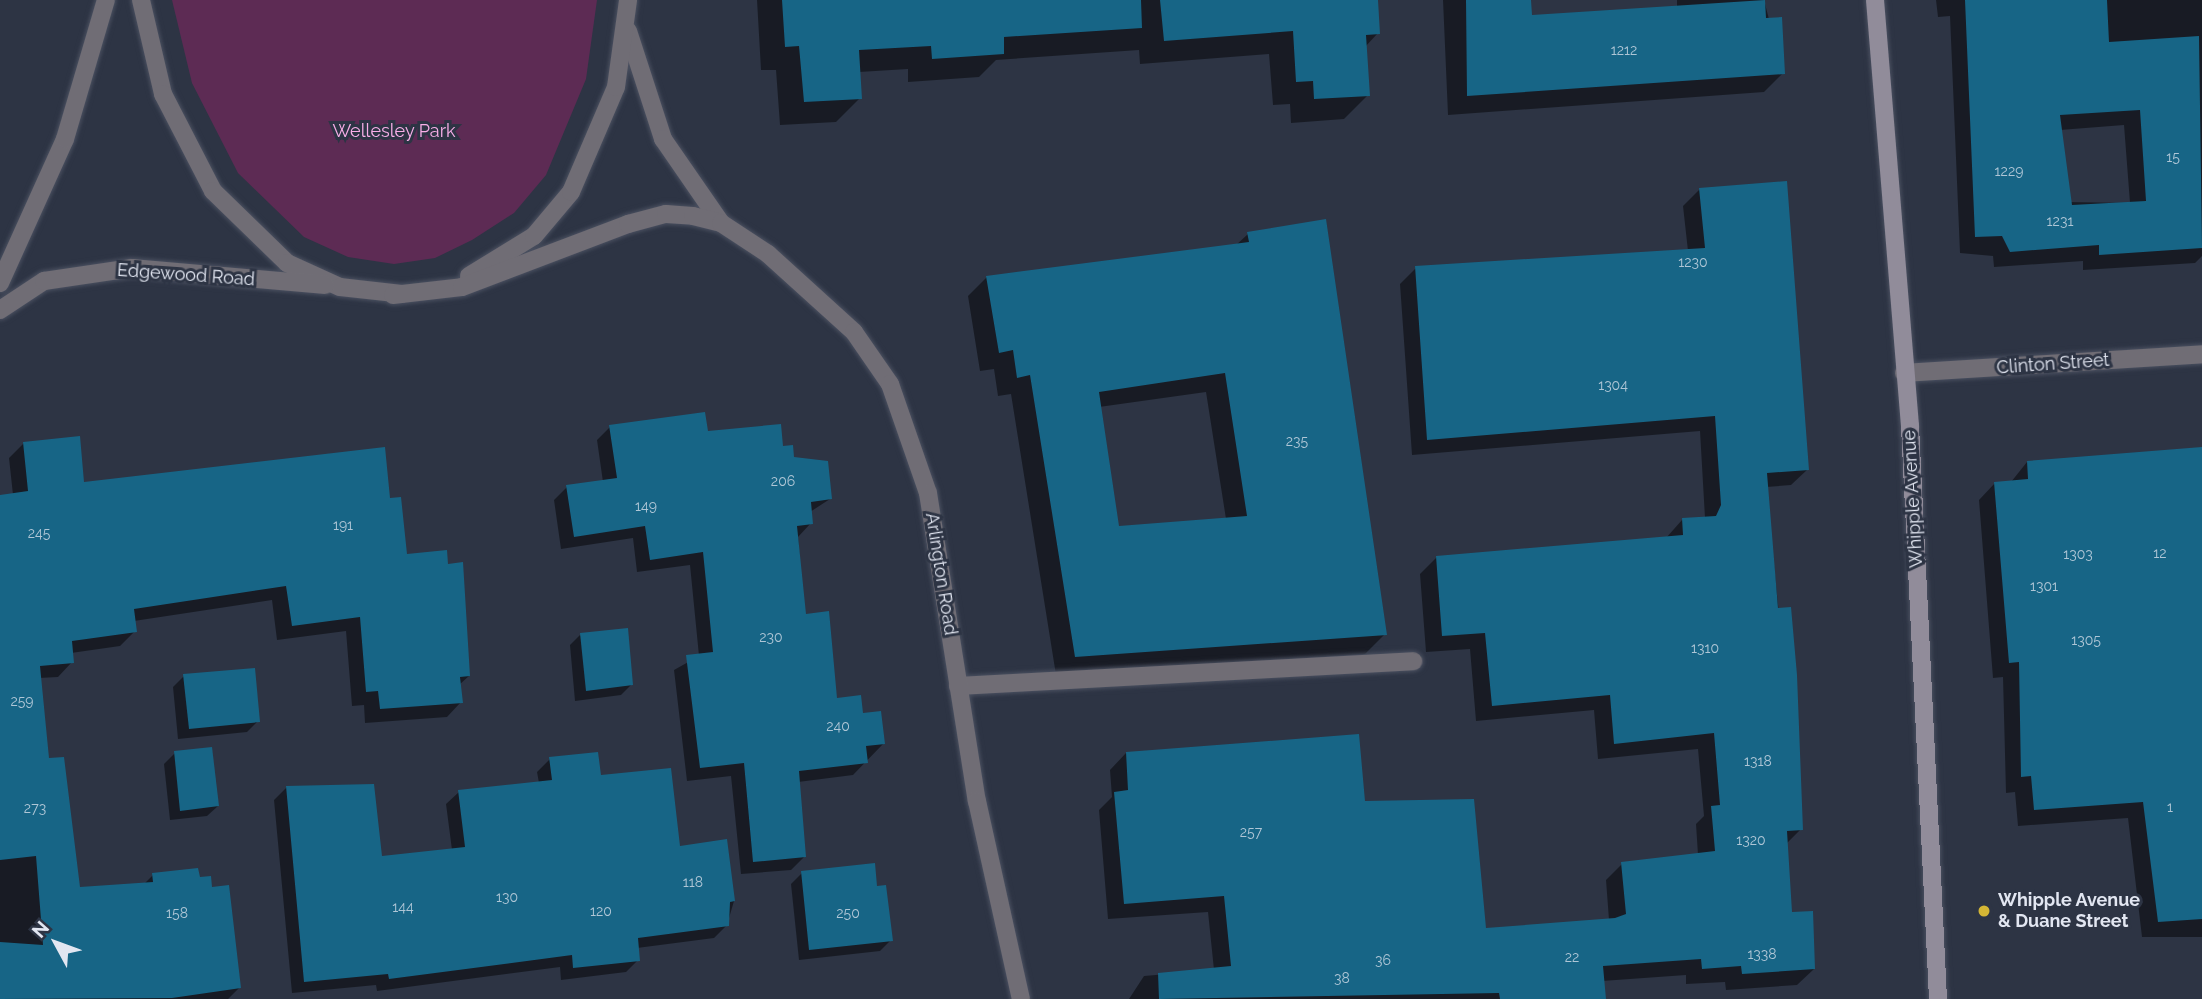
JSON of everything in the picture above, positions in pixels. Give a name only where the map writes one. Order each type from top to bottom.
[{"type":"main road","name":"Whipple Avenue","points":[[1875,0],[1904,373],[1938,999]]},
{"type":"street","points":[[0,282],[65,139],[106,0]]},
{"type":"street","points":[[141,0],[163,94],[213,191],[287,263],[340,287],[393,295],[444,287],[487,268],[534,236],[556,210],[598,138],[626,25],[628,0]]},
{"type":"street","name":"Arlington Road","points":[[626,25],[663,139],[721,223],[813,291],[854,332],[890,383],[928,493],[958,686],[1021,999]]},
{"type":"street","name":"Arlington Road","points":[[393,295],[462,287],[666,214],[721,223]]},
{"type":"street","name":"Edgewood Road","points":[[0,310],[44,281],[132,268],[340,287]]},
{"type":"street","name":"Clinton Street","points":[[1904,373],[2202,354]]},
{"type":"street","points":[[958,686],[1413,661]]},
{"type":"green space","name":"Wellesley Park","points":[[172,0],[597,0],[586,79],[546,175],[514,213],[472,240],[435,258],[394,264],[348,257],[304,237],[238,173],[192,83]]},
{"type":"building","points":[[782,0],[1141,0],[1142,28],[1004,37],[1004,54],[932,59],[931,46],[859,50],[862,99],[804,102],[799,46],[785,47]]},
{"type":"building","points":[[1160,0],[1378,0],[1380,34],[1366,35],[1370,96],[1314,99],[1313,81],[1296,82],[1293,31],[1164,41]]},
{"type":"building","points":[[1466,0],[1531,0],[1532,15],[1765,0],[1766,18],[1782,17],[1785,74],[1467,96]]},
{"type":"building","points":[[1965,0],[2107,0],[2109,42],[2199,36],[2202,248],[2099,255],[2099,245],[2010,252],[2002,236],[1975,237]],"holes":[[[2140,110],[2146,201],[2072,205],[2060,115]]]},
{"type":"building","points":[[1787,181],[1809,470],[1767,473],[1778,608],[1791,607],[1797,675],[1803,830],[1787,831],[1792,912],[1813,911],[1815,969],[1742,974],[1741,966],[1702,969],[1701,959],[1603,966],[1606,999],[1500,999],[1499,993],[1159,999],[1158,973],[1231,966],[1224,896],[1124,904],[1114,792],[1128,790],[1126,752],[1359,734],[1365,801],[1474,799],[1486,928],[1615,918],[1626,914],[1621,862],[1715,851],[1711,806],[1720,805],[1714,733],[1614,744],[1610,695],[1492,706],[1485,633],[1442,636],[1436,556],[1683,535],[1682,518],[1716,516],[1721,505],[1715,416],[1427,440],[1415,266],[1705,248],[1699,188]]},
{"type":"building","points":[[1326,219],[1387,635],[1075,657],[1030,375],[1017,378],[1013,350],[999,353],[986,276],[1249,242],[1247,232]],"holes":[[[1225,373],[1247,516],[1119,526],[1099,392]]]},
{"type":"building","points":[[705,412],[708,431],[781,424],[783,446],[793,445],[794,457],[828,461],[832,499],[811,502],[813,524],[797,526],[806,614],[829,611],[837,698],[861,695],[863,713],[881,711],[885,744],[866,746],[868,763],[799,771],[806,857],[753,862],[744,763],[700,768],[686,655],[713,652],[703,552],[650,560],[645,526],[574,537],[566,485],[617,478],[609,425]]},
{"type":"building","points":[[80,436],[84,482],[385,447],[390,498],[401,497],[407,554],[447,550],[448,564],[463,562],[470,676],[460,677],[463,703],[380,709],[378,691],[366,692],[360,617],[292,626],[286,586],[134,609],[137,632],[72,641],[74,663],[40,666],[49,758],[64,757],[80,887],[153,882],[152,873],[198,868],[200,877],[211,876],[212,887],[229,885],[241,988],[172,998],[0,999],[0,942],[43,945],[36,856],[0,860],[0,495],[28,491],[23,442]]},
{"type":"building","points":[[2202,447],[2202,919],[2158,922],[2143,802],[2034,810],[2031,776],[2021,777],[2019,662],[2009,663],[1994,482],[2028,479],[2027,461]]},
{"type":"building","points":[[628,628],[633,685],[586,691],[580,633]]},
{"type":"building","points":[[255,668],[260,722],[189,729],[183,674]]},
{"type":"building","points":[[212,747],[219,806],[180,811],[174,751]]},
{"type":"building","points":[[598,752],[601,775],[671,768],[680,846],[727,839],[735,901],[730,902],[729,926],[638,938],[640,961],[573,968],[572,955],[389,979],[388,974],[304,982],[286,786],[374,784],[382,856],[465,847],[458,790],[552,780],[549,757]]},
{"type":"building","points":[[875,863],[877,886],[886,885],[893,941],[809,950],[801,871]]},
{"type":"place","name":"Whipple Avenue & Duane Street","points":[[1984,911]]}]
